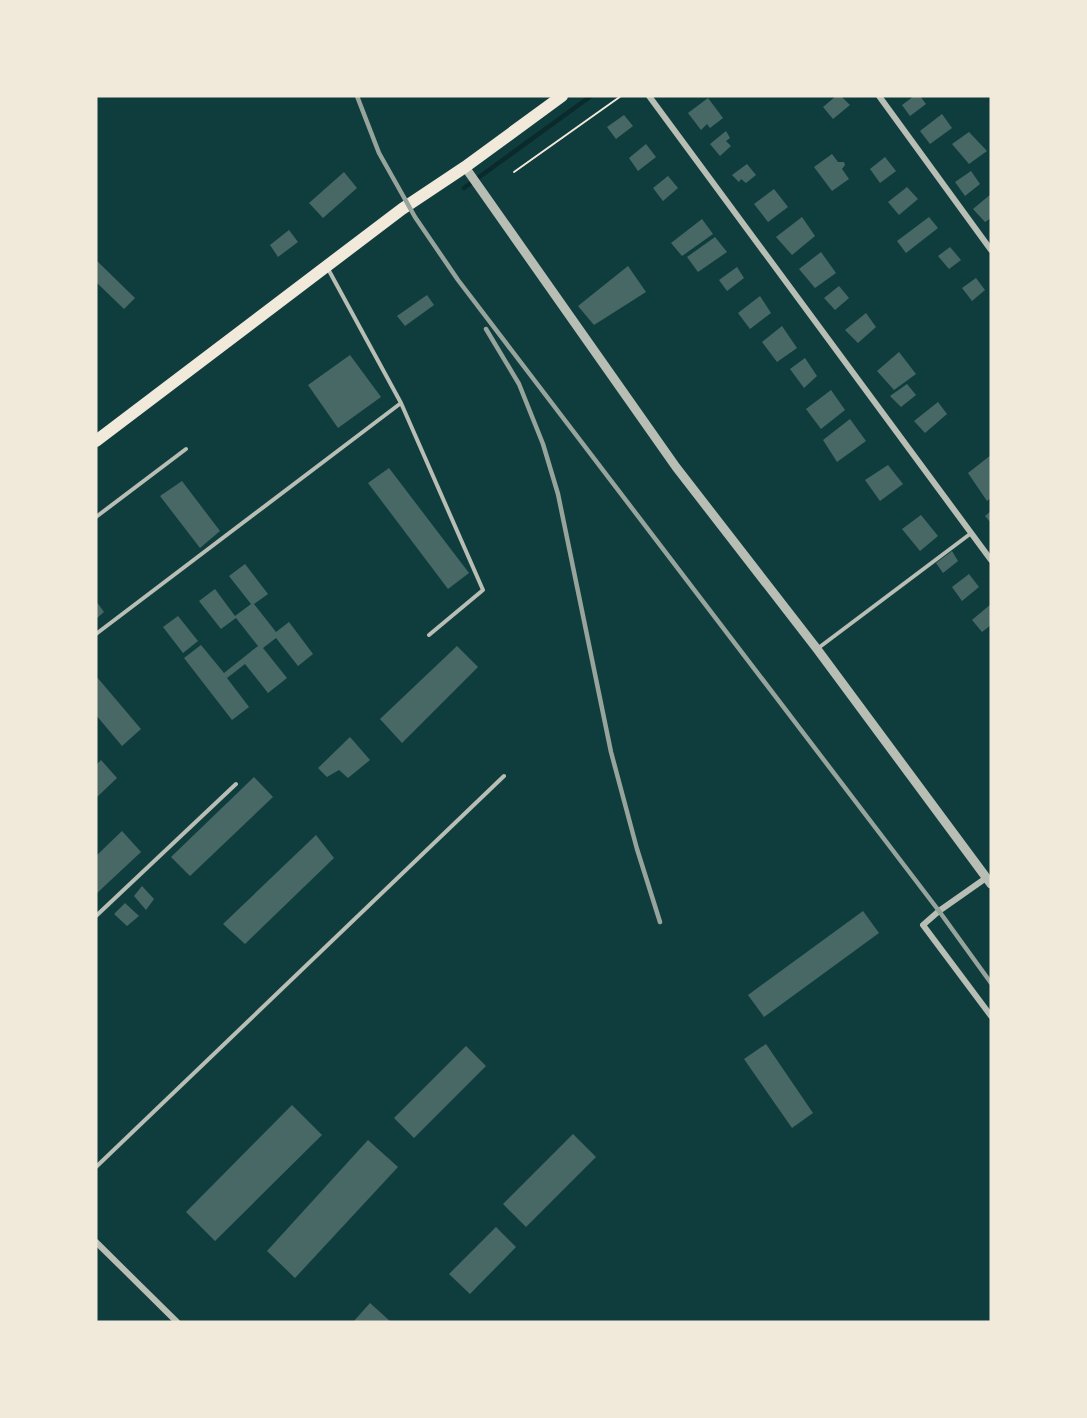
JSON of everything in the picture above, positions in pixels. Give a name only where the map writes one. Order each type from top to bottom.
[{"type":"main road","points":[[96,441],[402,209],[465,167],[562,96]]},
{"type":"street","points":[[649,96],[991,560]]},
{"type":"street","points":[[879,96],[991,250]]},
{"type":"street","points":[[465,167],[676,467],[817,649],[989,881],[939,911],[923,925],[991,1016]]},
{"type":"street","points":[[96,1242],[177,1322]]},
{"type":"lane","points":[[327,267],[401,403],[483,590],[429,635]]},
{"type":"lane","points":[[96,634],[401,403]]},
{"type":"lane","points":[[96,517],[186,449]]},
{"type":"lane","points":[[817,649],[970,534]]},
{"type":"lane","points":[[96,1167],[504,776]]},
{"type":"lane","points":[[96,916],[236,784]]},
{"type":"path","points":[[514,172],[621,96]]},
{"type":"building","points":[[836,96],[841,96],[850,105],[833,119],[823,107]]},
{"type":"building","points":[[914,96],[920,96],[926,104],[910,116],[902,105]]},
{"type":"building","points":[[708,98],[723,118],[710,128],[707,124],[701,130],[688,113]]},
{"type":"building","points":[[942,114],[952,128],[930,144],[920,131]]},
{"type":"building","points":[[624,115],[633,126],[616,139],[607,127]]},
{"type":"building","points":[[726,131],[730,138],[726,141],[731,146],[720,156],[710,144]]},
{"type":"building","points":[[969,132],[987,151],[969,164],[952,144]]},
{"type":"building","points":[[646,144],[656,157],[638,171],[629,158]]},
{"type":"building","points":[[832,154],[838,162],[844,162],[842,169],[849,179],[832,191],[814,167]]},
{"type":"building","points":[[885,157],[896,171],[880,183],[870,169]]},
{"type":"building","points":[[747,164],[756,175],[746,183],[741,179],[739,182],[732,175]]},
{"type":"building","points":[[971,171],[980,184],[965,196],[955,182]]},
{"type":"building","points":[[344,172],[357,188],[323,218],[309,203]]},
{"type":"building","points":[[668,176],[678,188],[663,201],[653,188]]},
{"type":"building","points":[[907,187],[918,199],[899,215],[888,202]]},
{"type":"building","points":[[774,189],[788,207],[768,222],[754,204]]},
{"type":"building","points":[[991,194],[991,218],[985,222],[973,209]]},
{"type":"building","points":[[802,217],[815,236],[792,255],[776,237]]},
{"type":"building","points":[[929,217],[938,228],[906,253],[897,241]]},
{"type":"building","points":[[702,219],[713,234],[682,256],[671,243]]},
{"type":"building","points":[[289,230],[298,242],[278,257],[270,245]]},
{"type":"building","points":[[715,237],[727,252],[698,272],[687,257]]},
{"type":"building","points":[[950,247],[961,260],[949,269],[938,256]]},
{"type":"building","points":[[821,252],[836,273],[815,288],[799,269]]},
{"type":"building","points":[[96,260],[135,298],[124,309],[96,282]]},
{"type":"building","points":[[628,266],[646,292],[594,325],[578,306]]},
{"type":"building","points":[[737,267],[744,278],[727,291],[719,280]]},
{"type":"building","points":[[976,278],[985,290],[972,301],[962,288]]},
{"type":"building","points":[[839,286],[849,298],[835,310],[824,298]]},
{"type":"building","points":[[427,295],[434,305],[405,326],[397,316]]},
{"type":"building","points":[[760,296],[771,313],[750,329],[738,313]]},
{"type":"building","points":[[866,313],[876,327],[858,343],[845,330]]},
{"type":"building","points":[[782,326],[797,348],[777,362],[762,342]]},
{"type":"building","points":[[899,352],[916,374],[894,390],[877,371]]},
{"type":"building","points":[[350,355],[381,397],[338,428],[308,385]]},
{"type":"building","points":[[805,358],[817,376],[804,388],[790,369]]},
{"type":"building","points":[[907,384],[916,395],[901,407],[890,396]]},
{"type":"building","points":[[831,390],[845,410],[821,429],[806,409]]},
{"type":"building","points":[[938,402],[947,414],[925,433],[914,421]]},
{"type":"building","points":[[850,419],[866,441],[837,462],[823,440]]},
{"type":"building","points":[[991,455],[991,498],[987,501],[968,473]]},
{"type":"building","points":[[888,465],[903,484],[880,501],[865,480]]},
{"type":"building","points":[[389,468],[469,573],[448,589],[368,483]]},
{"type":"building","points":[[182,481],[220,531],[200,548],[160,496]]},
{"type":"building","points":[[991,511],[991,523],[985,516]]},
{"type":"building","points":[[921,515],[938,536],[920,551],[902,529]]},
{"type":"building","points":[[952,551],[958,561],[943,573],[936,563]]},
{"type":"building","points":[[245,564],[268,594],[254,604],[276,632],[289,622],[313,654],[298,666],[276,638],[263,648],[287,678],[268,693],[245,664],[227,678],[249,707],[232,720],[184,658],[201,645],[224,673],[258,646],[236,618],[221,629],[199,601],[215,589],[235,616],[251,604],[229,576]]},
{"type":"building","points":[[969,574],[979,587],[962,601],[952,587]]},
{"type":"building","points":[[96,601],[104,612],[96,619]]},
{"type":"building","points":[[991,604],[991,625],[982,632],[972,620]]},
{"type":"building","points":[[178,616],[198,641],[183,653],[163,627]]},
{"type":"building","points":[[457,646],[478,667],[402,743],[380,719]]},
{"type":"building","points":[[96,676],[141,729],[122,746],[96,715]]},
{"type":"building","points":[[350,737],[370,760],[348,778],[339,770],[327,777],[318,768]]},
{"type":"building","points":[[101,760],[117,778],[96,798],[96,765]]},
{"type":"building","points":[[254,777],[273,797],[190,876],[171,857]]},
{"type":"building","points":[[122,831],[141,852],[96,894],[96,856]]},
{"type":"building","points":[[316,835],[334,858],[245,944],[223,924]]},
{"type":"building","points":[[142,886],[154,899],[146,910],[134,896]]},
{"type":"building","points":[[125,903],[139,916],[127,926],[114,914]]},
{"type":"building","points":[[863,911],[879,933],[764,1017],[748,995]]},
{"type":"building","points":[[766,1044],[813,1113],[792,1128],[744,1059]]},
{"type":"building","points":[[466,1046],[486,1066],[414,1138],[394,1118]]},
{"type":"building","points":[[292,1105],[322,1135],[215,1241],[186,1212]]},
{"type":"building","points":[[573,1134],[596,1157],[526,1227],[503,1204]]},
{"type":"building","points":[[368,1140],[398,1167],[295,1278],[267,1251]]},
{"type":"building","points":[[496,1227],[516,1247],[470,1294],[449,1274]]},
{"type":"building","points":[[370,1303],[391,1322],[353,1322]]},
{"type":"waterway","points":[[464,188],[591,96]]},
{"type":"railway","points":[[357,96],[379,153],[415,217],[458,280],[939,911],[991,983]]},
{"type":"railway","points":[[486,329],[519,384],[543,444],[558,494],[611,752],[637,849],[660,922]]}]
